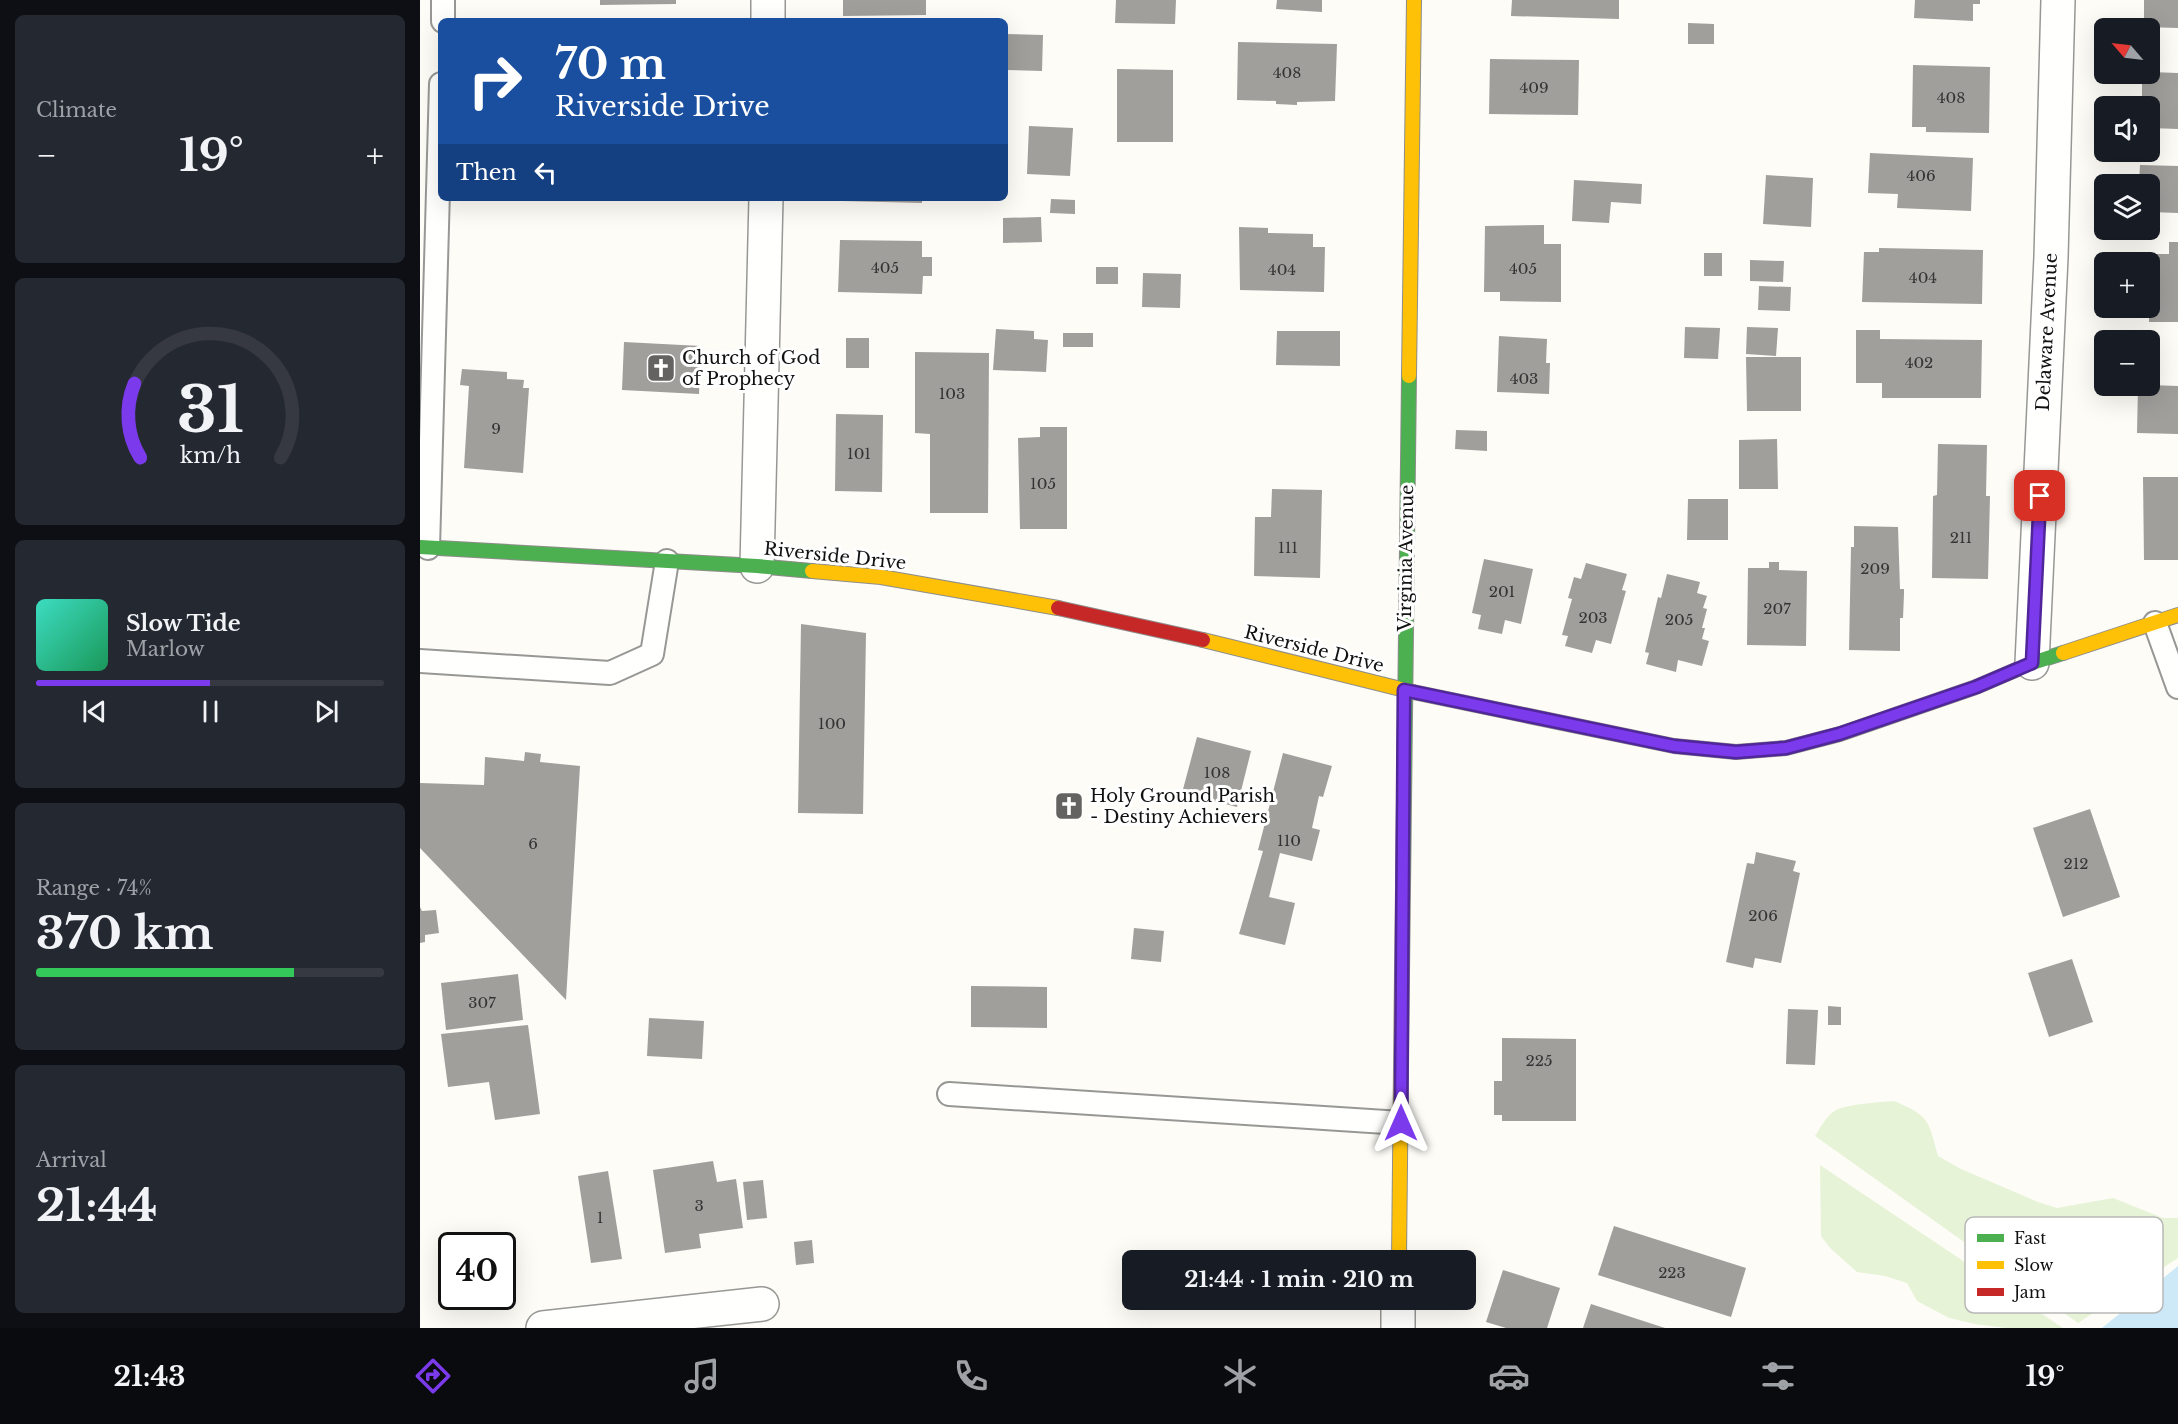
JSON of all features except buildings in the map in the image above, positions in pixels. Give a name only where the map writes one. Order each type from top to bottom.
[{"type":"street","points":[[768,0],[768,18]]},
{"type":"street","name":"Virginia Avenue","points":[[1399,1250],[1404,690],[1414,0]]},
{"type":"street","name":"Delaware Avenue","points":[[2032,663],[2051,257],[2058,0]]},
{"type":"street","points":[[757,566],[766,201]]},
{"type":"street","name":"Riverside Drive","points":[[424,548],[757,566],[881,577],[978,593],[1203,640],[1404,690],[1674,746],[1736,752],[1786,748],[1839,734],[1976,687],[2032,663],[2178,615]]},
{"type":"street","points":[[543,1328],[762,1304]]},
{"type":"street","points":[[1398,1310],[1398,1328]]},
{"type":"lane","points":[[443,0],[443,18]]},
{"type":"lane","points":[[424,548],[438,166]]},
{"type":"lane","points":[[420,661],[610,673],[652,654],[666,561]]},
{"type":"lane","points":[[2155,623],[2178,687]]},
{"type":"lane","points":[[949,1094],[1401,1123]]},
{"type":"green space","points":[[1894,1101],[1915,1111],[1926,1121],[1938,1156],[1961,1169],[2038,1202],[2057,1208],[2113,1198],[2160,1217],[1965,1217],[1965,1243],[1815,1136],[1833,1112],[1856,1105]]},
{"type":"green space","points":[[1820,1165],[1965,1262],[1965,1313],[2041,1313],[2063,1328],[2006,1328],[1949,1318],[1917,1301],[1907,1283],[1885,1276],[1857,1272],[1830,1248],[1821,1236]]},
{"type":"green space","points":[[2163,1218],[2178,1218],[2178,1258],[2163,1268]]},
{"type":"green space","points":[[2064,1313],[2093,1313],[2078,1323]]},
{"type":"water","points":[[2178,1266],[2178,1328],[2102,1328],[2120,1313],[2163,1313],[2163,1278]]},
{"type":"traffic: fast","points":[[1402,973],[1409,376]]},
{"type":"traffic: fast","points":[[420,547],[812,571]]},
{"type":"traffic: fast","points":[[1413,692],[1674,746],[1736,752],[1786,748],[1840,734],[1976,687],[2032,663],[2063,653]]},
{"type":"traffic: slow","points":[[1409,376],[1414,0]]},
{"type":"traffic: slow","points":[[812,571],[881,577],[1058,608]]},
{"type":"traffic: slow","points":[[2063,653],[2178,615]]},
{"type":"traffic: slow","points":[[1203,640],[1413,692]]},
{"type":"traffic: slow","points":[[1399,1250],[1402,973]]},
{"type":"traffic: jam","points":[[1058,608],[1203,640]]},
{"type":"place","name":"Church of God of Prophecy","points":[[661,368]]},
{"type":"place","name":"Holy Ground Parish - Destiny Achievers","points":[[1069,806]]},
{"type":"route","points":[[1401,1123],[1404,690],[1674,746],[1736,752],[1786,748],[1839,734],[1976,687],[2032,663],[2040,496]]}]
